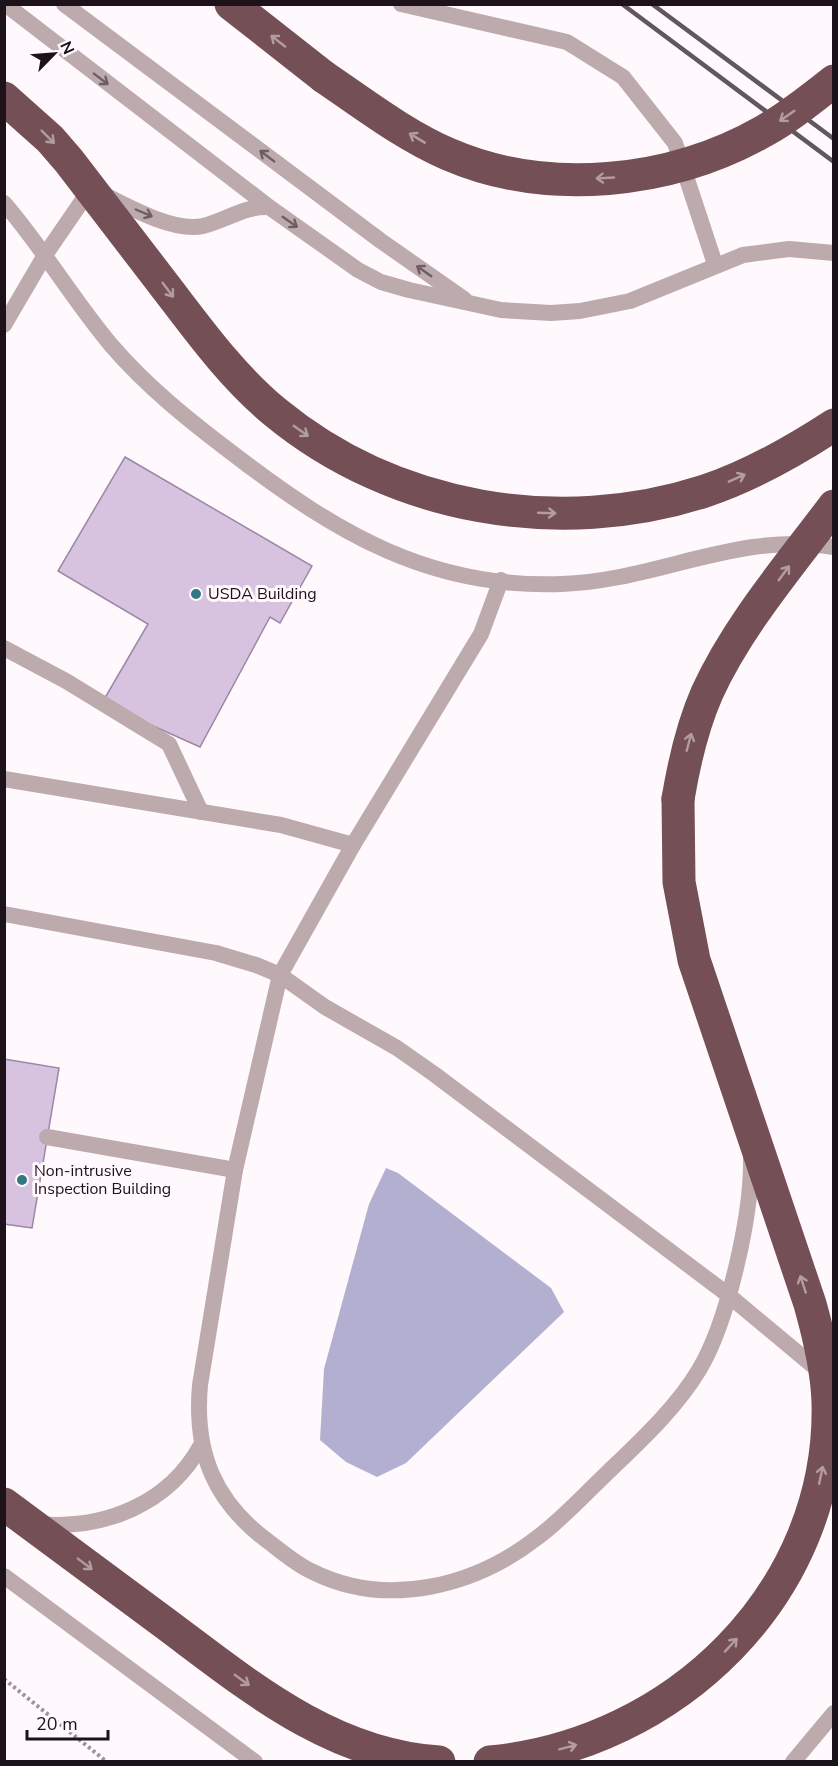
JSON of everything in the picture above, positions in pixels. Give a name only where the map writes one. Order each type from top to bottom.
[{"type":"highway","points":[[231,4],[324,77],[403,129],[449,154],[502,171],[571,178],[648,174],[717,154],[787,117],[834,81]]},
{"type":"highway","points":[[4,98],[50,138],[91,188],[224,363],[275,412],[325,447],[380,476],[413,490],[488,508],[536,513],[593,513],[672,500],[740,477],[801,446],[834,425]]},
{"type":"highway","points":[[490,1761],[552,1751],[629,1724],[694,1682],[734,1643],[776,1588],[809,1520],[823,1466],[830,1379],[810,1304],[702,988],[687,935],[679,882],[678,799],[691,734],[718,672],[741,632],[834,506]]},
{"type":"highway","points":[[17,1513],[247,1684],[303,1721],[361,1745],[439,1761]]},
{"type":"lane","points":[[5,4],[269,207],[358,270],[381,282],[472,304],[526,312],[580,311],[630,301],[715,264],[764,251],[789,249],[834,253]]},
{"type":"lane","points":[[64,4],[381,241],[472,304]]},
{"type":"lane","points":[[401,4],[567,42],[623,77],[675,143],[715,264]]},
{"type":"lane","points":[[4,325],[45,255],[91,188],[163,220],[193,227],[252,207],[269,207]]},
{"type":"lane","points":[[4,203],[95,325],[147,383],[192,423],[287,494],[352,536],[388,553],[443,571],[539,584],[588,582],[628,575],[728,549],[762,544],[834,546]]},
{"type":"lane","points":[[501,580],[481,634],[353,845],[280,975],[235,1170],[200,1385],[197,1412],[201,1445],[216,1485],[240,1517],[259,1535],[310,1570],[348,1585],[385,1590],[427,1587],[454,1582],[498,1564],[540,1536],[638,1443],[685,1390],[700,1369],[727,1294],[749,1203],[751,1150],[747,1120]]},
{"type":"lane","points":[[4,648],[66,681],[170,744],[201,812]]},
{"type":"lane","points":[[4,779],[281,825],[353,845]]},
{"type":"lane","points":[[4,915],[216,953],[280,975],[325,1007],[397,1048],[434,1074],[727,1294],[830,1379]]},
{"type":"lane","points":[[47,1137],[235,1170]]},
{"type":"lane","points":[[17,1513],[83,1525],[119,1516],[157,1496],[176,1482],[187,1469],[201,1445]]},
{"type":"lane","points":[[4,1576],[255,1761]]},
{"type":"lane","points":[[794,1761],[834,1713]]},
{"type":"path","points":[[4,1679],[107,1761]]},
{"type":"shaded area","points":[[386,1168],[398,1173],[551,1288],[564,1312],[406,1463],[377,1477],[346,1462],[320,1440],[324,1369],[369,1204]]},
{"type":"building","name":"USDA Building","points":[[125,457],[312,566],[280,623],[270,617],[200,747],[102,703],[148,624],[58,571]]},
{"type":"building","name":"Non-intrusive Inspection Building","points":[[4,1059],[59,1068],[32,1228],[4,1224]]},
{"type":"railway","points":[[622,4],[834,162]]},
{"type":"railway","points":[[652,4],[834,139]]},
{"type":"place","name":"USDA Building","points":[[196,594]]},
{"type":"place","name":"Non-intrusive Inspection Building","points":[[22,1180]]}]
